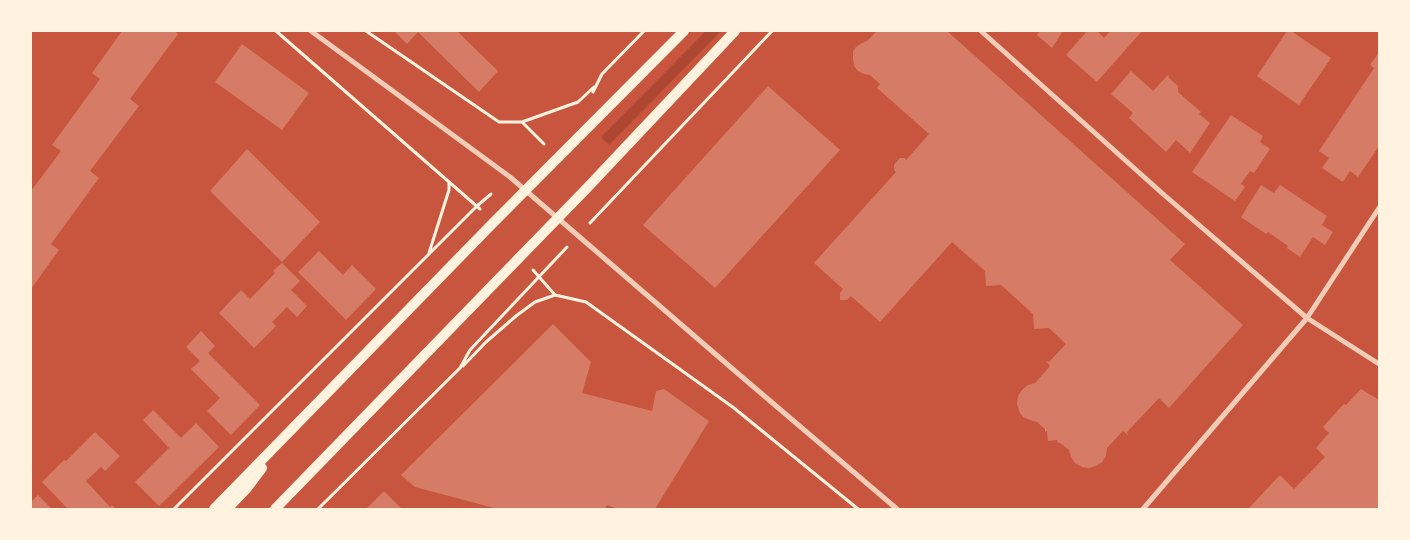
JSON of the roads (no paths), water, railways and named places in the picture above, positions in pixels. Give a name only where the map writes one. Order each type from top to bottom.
[{"type":"main road","points":[[214,509],[492,224],[684,31]]},
{"type":"main road","points":[[275,509],[587,188],[735,31]]},
{"type":"main road","points":[[227,509],[247,488],[284,439]]},
{"type":"street","points":[[311,31],[471,147],[526,190],[898,509]]},
{"type":"street","points":[[981,31],[1163,194],[1307,318],[1379,364]]},
{"type":"street","points":[[1143,509],[1307,318],[1379,208]]}]
